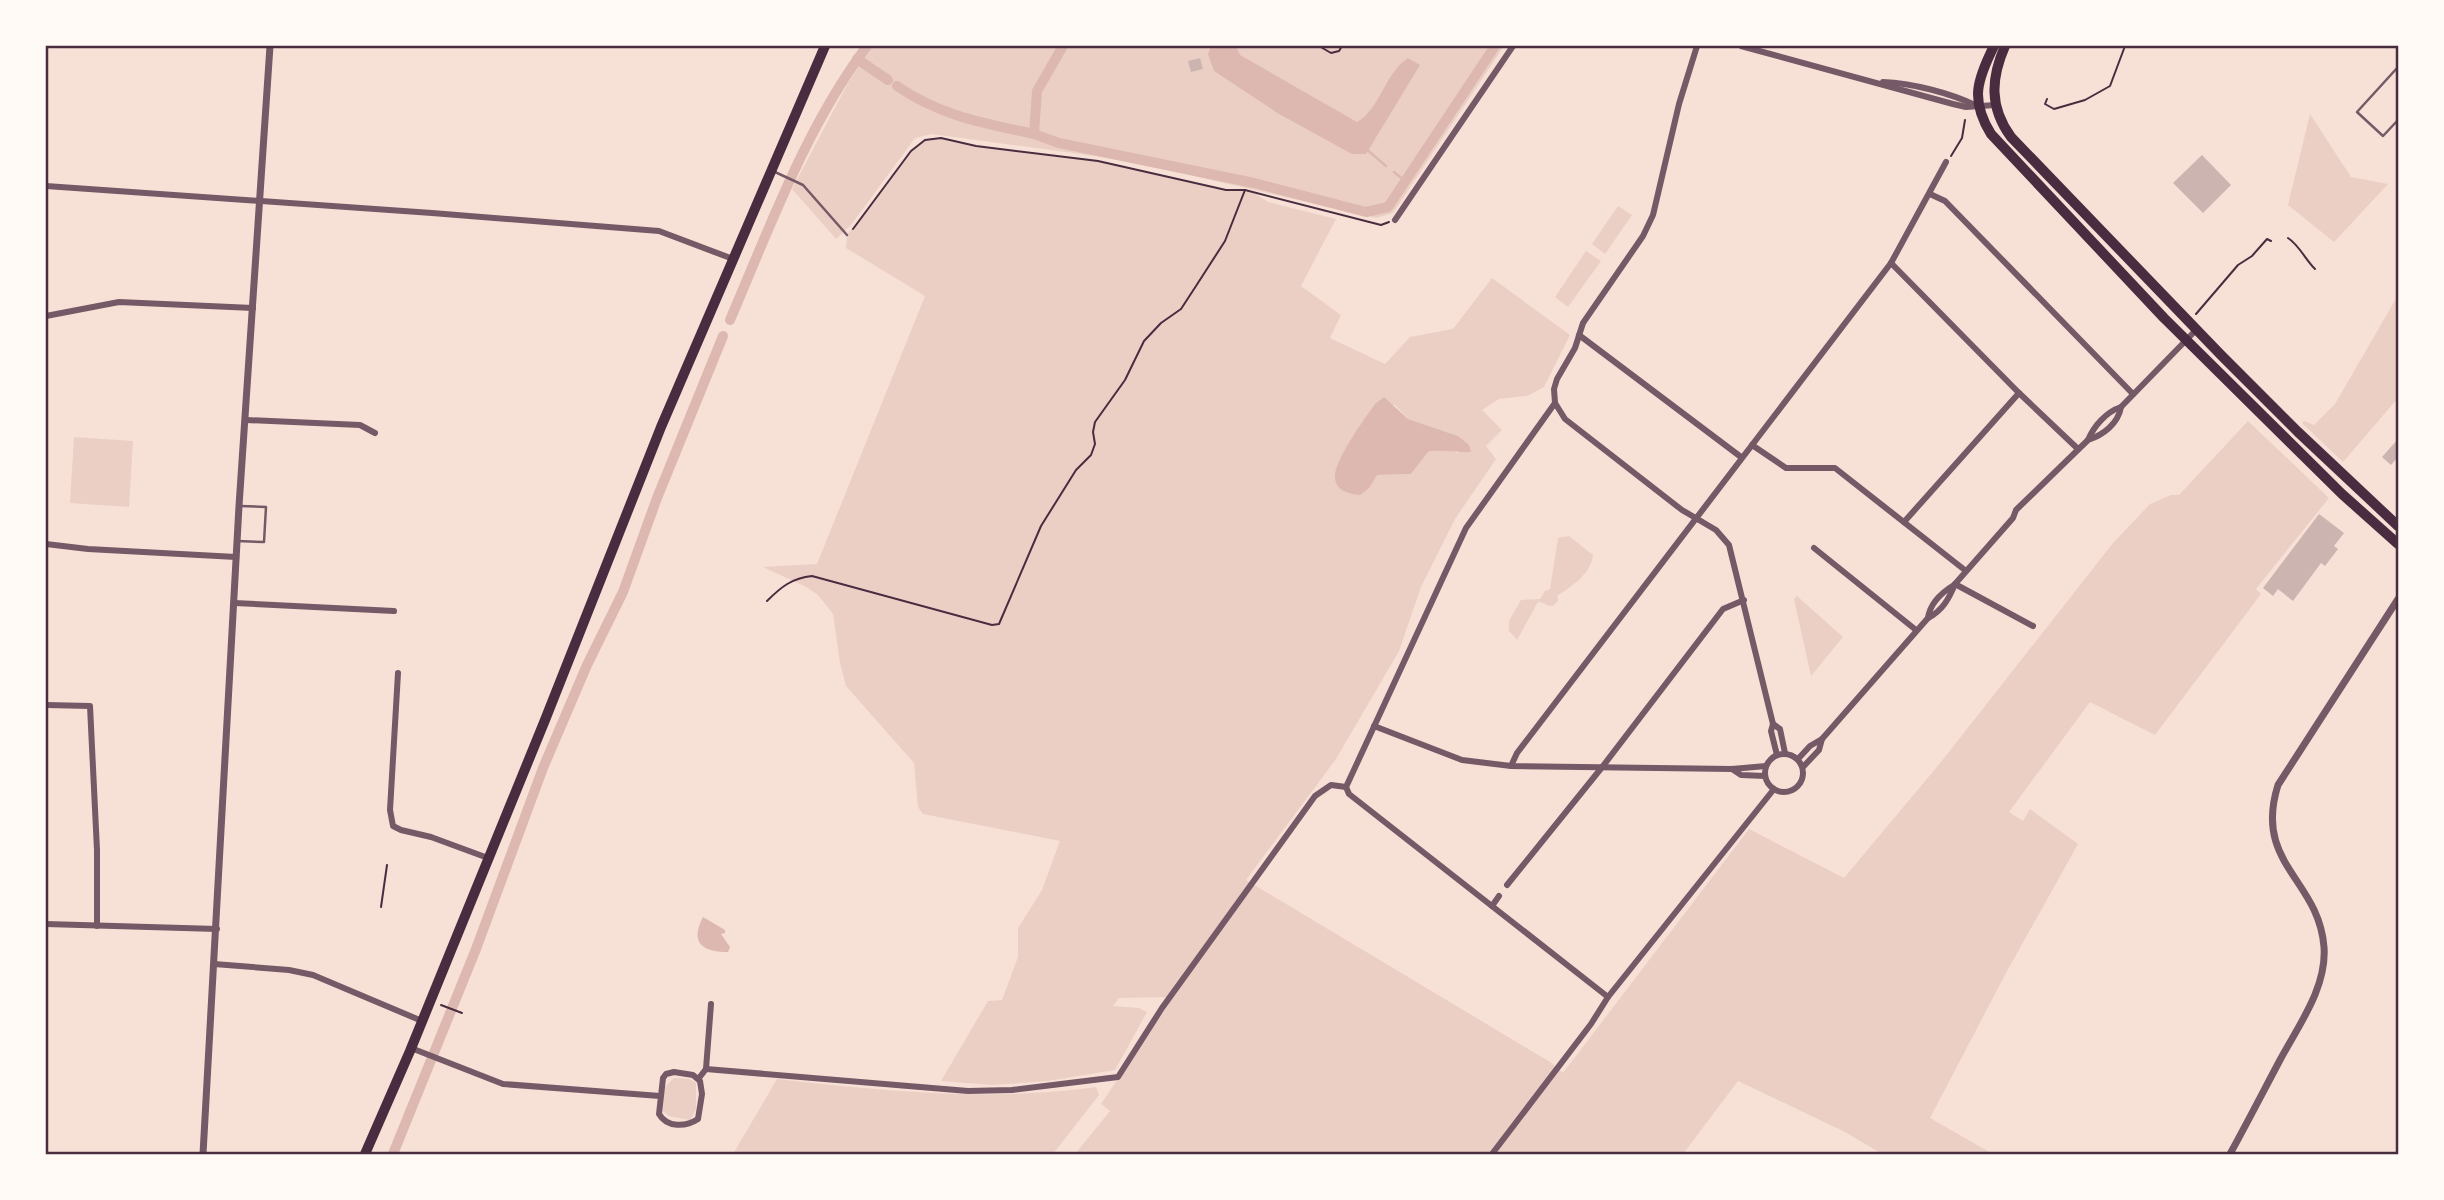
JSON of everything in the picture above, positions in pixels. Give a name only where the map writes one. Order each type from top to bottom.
[{"type":"main road","points":[[365,1154],[422,1021],[661,427],[825,46]]},
{"type":"main road","points":[[1994,46],[1979,82],[1978,106],[1982,119],[1992,134],[2135,288],[2336,488],[2399,544]]},
{"type":"main road","points":[[2005,46],[1994,82],[1996,106],[2001,122],[2011,137],[2298,432],[2399,526]]},
{"type":"street","points":[[203,1154],[239,506],[270,46]]},
{"type":"street","points":[[1395,220],[1513,46]]},
{"type":"street","points":[[1697,46],[1679,104],[1653,215],[1643,236],[1583,323],[1575,348],[1557,379],[1554,388],[1555,404],[1565,419],[1664,496],[1716,530],[1729,545],[1773,724],[1771,731],[1781,754],[1798,760],[1803,767]]},
{"type":"street","points":[[1741,46],[1953,104],[1996,106]]},
{"type":"street","points":[[1511,766],[1517,753],[1891,263],[1946,162]]},
{"type":"street","points":[[46,186],[659,231],[733,260]]},
{"type":"street","points":[[1930,194],[1945,201],[2133,394]]},
{"type":"street","points":[[1891,263],[2078,449]]},
{"type":"street","points":[[46,316],[119,302],[253,308]]},
{"type":"street","points":[[1798,760],[1810,746],[1822,739],[1928,618],[1929,610],[1942,592],[1955,584],[1966,572],[2013,518],[2016,510],[2078,449],[2088,440],[2099,437],[2119,417],[2121,407],[2197,328]]},
{"type":"street","points":[[1579,335],[1741,457]]},
{"type":"street","points":[[1904,522],[2019,393]]},
{"type":"street","points":[[1555,404],[1466,528],[1346,787],[1349,794],[1608,997]]},
{"type":"street","points":[[246,420],[360,425],[375,433]]},
{"type":"street","points":[[1752,446],[1786,468],[1835,468],[1966,572]]},
{"type":"street","points":[[46,544],[88,549],[236,557]]},
{"type":"street","points":[[1814,548],[1916,630]]},
{"type":"street","points":[[1955,584],[2033,626]]},
{"type":"street","points":[[2230,1154],[2315,994],[2324,962],[2323,932],[2319,920],[2284,861],[2272,834],[2274,798],[2278,785],[2399,599]]},
{"type":"street","points":[[1507,885],[1603,766],[1723,609],[1744,600]]},
{"type":"street","points":[[234,603],[394,611]]},
{"type":"street","points":[[398,673],[390,810],[393,825],[488,858]]},
{"type":"street","points":[[46,705],[90,706],[97,850],[97,926]]},
{"type":"street","points":[[1374,726],[1462,760],[1511,766],[1732,769],[1766,766],[1781,754]]},
{"type":"street","points":[[1766,766],[1765,776],[1770,786],[1781,792],[1794,789],[1802,778],[1803,767],[1819,750],[1822,739]]},
{"type":"street","points":[[1732,769],[1741,775],[1765,776]]},
{"type":"street","points":[[706,1069],[968,1091],[1012,1090],[1118,1077],[1162,1008],[1315,796],[1331,785],[1346,787]]},
{"type":"street","points":[[1492,1154],[1591,1024],[1608,997],[1774,789]]},
{"type":"street","points":[[1492,906],[1499,896]]},
{"type":"street","points":[[46,924],[217,929]]},
{"type":"street","points":[[214,964],[289,970],[313,975],[422,1021]]},
{"type":"street","points":[[699,1078],[687,1073],[666,1074],[660,1096],[659,1114],[662,1119],[676,1124],[692,1123],[698,1119],[702,1094],[699,1078],[706,1069],[711,1004]]},
{"type":"street","points":[[411,1048],[503,1084],[660,1096]]},
{"type":"lane","points":[[2399,67],[2357,112],[2384,136],[2399,120]]},
{"type":"lane","points":[[772,170],[803,185],[847,235]]},
{"type":"lane","points":[[237,541],[264,542],[266,507],[239,506]]},
{"type":"path","points":[[1319,46],[1331,53],[1339,51],[1342,46]]},
{"type":"path","points":[[2047,99],[2045,104],[2054,108],[2085,100],[2110,86],[2125,46]]},
{"type":"path","points":[[1331,53],[1332,47]]},
{"type":"path","points":[[1946,162],[1962,138],[1965,120]]},
{"type":"path","points":[[847,235],[911,151],[925,140],[941,138],[976,146],[1098,161],[1226,190],[1245,190],[1381,225],[1395,220]]},
{"type":"path","points":[[767,601],[782,585],[799,577],[811,576],[992,625],[999,624],[1041,526],[1076,470],[1091,455],[1095,444],[1095,422],[1125,380],[1144,341],[1161,323],[1181,309],[1196,286],[1225,241],[1245,190]]},
{"type":"path","points":[[2288,238],[2315,269]]},
{"type":"path","points":[[2195,315],[2238,265],[2252,256],[2267,239],[2271,242]]},
{"type":"path","points":[[381,907],[387,865]]},
{"type":"path","points":[[444,1006],[462,1013]]},
{"type":"shaded area","points":[[872,46],[1504,46],[1393,213],[1376,218],[1150,166],[932,134],[915,138],[851,225],[836,239],[792,189],[848,83]]},
{"type":"shaded area","points":[[1211,46],[1236,46],[1240,55],[1357,122],[1372,108],[1400,65],[1408,58],[1420,65],[1366,154],[1352,154],[1279,114],[1214,71],[1208,54]]},
{"type":"shaded area","points":[[2310,114],[2351,177],[2388,184],[2334,242],[2288,205]]},
{"type":"shaded area","points":[[941,138],[976,146],[1098,161],[1226,190],[1245,190],[1268,202],[1336,219],[1301,286],[1341,315],[1330,338],[1385,364],[1410,337],[1453,329],[1492,278],[1570,335],[1544,387],[1527,396],[1499,399],[1482,410],[1502,430],[1486,446],[1496,459],[1455,519],[1421,587],[1399,651],[1336,759],[1246,880],[1550,1062],[1563,1073],[1749,829],[1844,878],[1941,762],[2113,543],[2150,504],[2171,495],[2179,495],[2248,421],[2329,498],[2256,589],[2261,594],[2155,735],[2090,702],[2009,812],[2023,821],[2030,809],[2078,844],[1930,1118],[1993,1154],[1882,1154],[1845,1132],[1738,1081],[1683,1154],[1075,1154],[1110,1111],[1101,1104],[1173,997],[1119,998],[1113,1006],[1139,1008],[1147,1012],[1115,1070],[1048,1081],[992,1085],[941,1081],[988,1001],[1002,1000],[1018,957],[1018,928],[1042,890],[1060,841],[923,814],[918,807],[914,763],[846,686],[833,614],[818,595],[763,567],[817,564],[925,296],[846,248],[847,235],[911,151],[925,140]],"holes":[[[1375,404],[1395,405],[1408,419],[1458,436],[1458,453],[1444,449],[1428,452],[1411,474],[1377,475],[1357,433]]]},
{"type":"shaded area","points":[[1618,206],[1632,215],[1605,254],[1592,244]]},
{"type":"shaded area","points":[[1586,251],[1601,261],[1568,307],[1555,297]]},
{"type":"shaded area","points":[[2397,297],[2398,398],[2343,462],[2302,423],[2304,421],[2314,425],[2335,404]]},
{"type":"shaded area","points":[[1384,397],[1408,419],[1458,436],[1469,445],[1471,452],[1428,452],[1411,474],[1377,475],[1369,488],[1360,495],[1344,491],[1335,478],[1339,462],[1364,419]]},
{"type":"shaded area","points":[[74,437],[133,441],[129,507],[70,503]]},
{"type":"shaded area","points":[[1569,536],[1593,555],[1589,568],[1580,579],[1557,596],[1558,600],[1553,605],[1538,602],[1517,640],[1509,631],[1509,621],[1521,600],[1540,599],[1545,591],[1550,589],[1558,538]]},
{"type":"shaded area","points":[[1797,596],[1843,637],[1811,676],[1794,599]]},
{"type":"shaded area","points":[[703,917],[725,930],[725,933],[721,934],[730,947],[728,952],[711,950],[700,944],[698,933]]},
{"type":"shaded area","points":[[674,1078],[689,1079],[696,1083],[696,1109],[690,1120],[669,1116],[663,1111],[664,1088]]},
{"type":"shaded area","points":[[777,1079],[897,1091],[976,1094],[1016,1094],[1096,1087],[1099,1095],[1053,1154],[733,1154]]},
{"type":"building","points":[[1200,58],[1203,69],[1191,72],[1188,61]]},
{"type":"building","points":[[2202,155],[2231,185],[2203,213],[2173,183]]},
{"type":"building","points":[[2398,439],[2398,457],[2391,465],[2382,457]]},
{"type":"building","points":[[2319,514],[2344,533],[2334,546],[2338,549],[2325,566],[2321,563],[2293,601],[2278,589],[2273,596],[2263,588]]},
{"type":"waterway","points":[[730,320],[807,144],[845,77],[867,46]]},
{"type":"waterway","points":[[897,86],[946,111],[1034,134],[1037,91],[1063,46]]},
{"type":"waterway","points":[[1034,134],[1059,143],[1254,183],[1366,212],[1388,207],[1495,46]]},
{"type":"waterway","points":[[857,59],[888,80]]},
{"type":"waterway","points":[[1365,148],[1386,166]]},
{"type":"waterway","points":[[1394,172],[1406,182]]},
{"type":"waterway","points":[[393,1154],[476,949],[543,768],[587,665],[623,592],[657,498],[723,336]]}]
